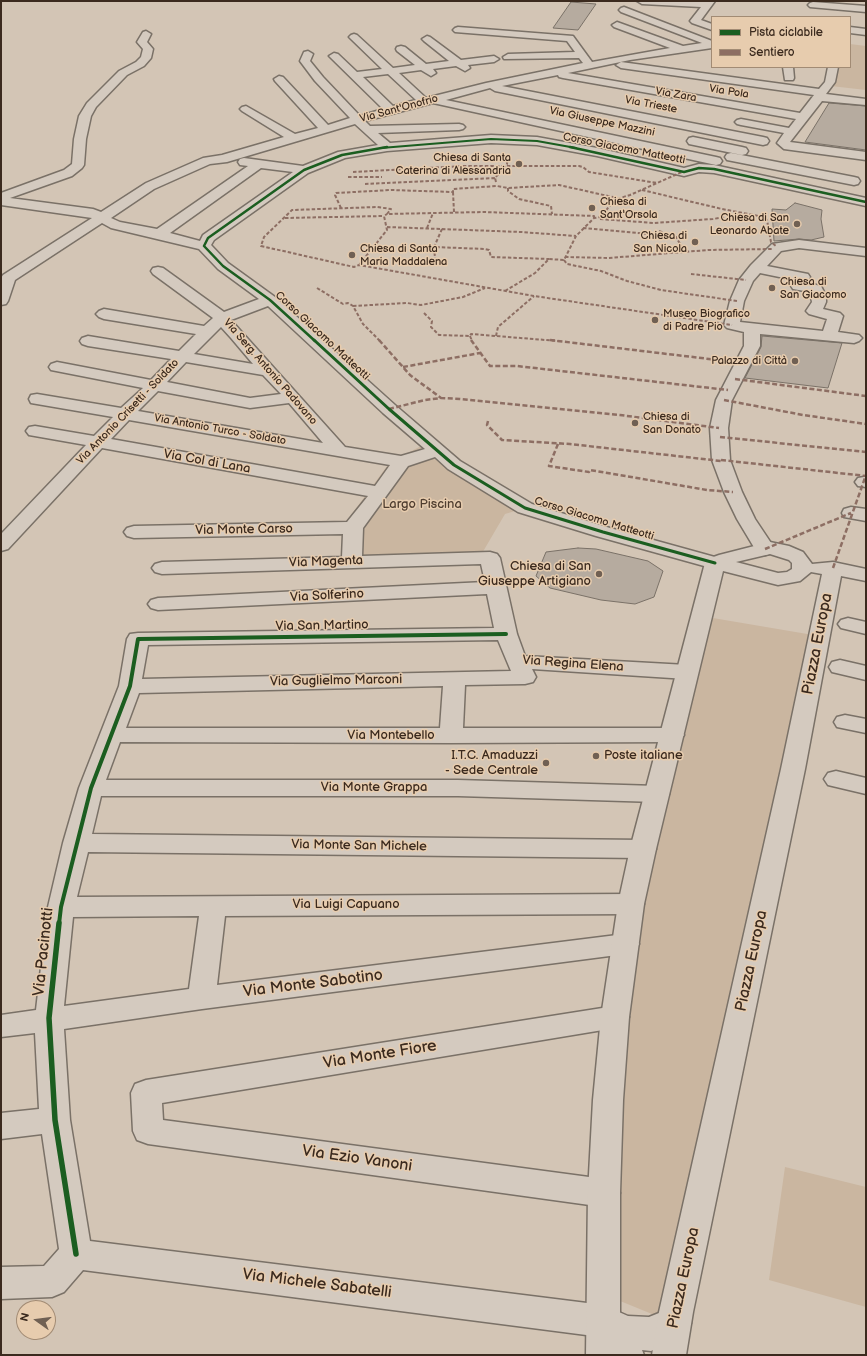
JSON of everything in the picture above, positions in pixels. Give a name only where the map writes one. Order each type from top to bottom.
[{"type":"street","points":[[642,1],[709,3]]},
{"type":"street","points":[[709,3],[695,21],[711,27]]},
{"type":"street","points":[[812,3],[866,9]]},
{"type":"street","points":[[812,3],[821,16]]},
{"type":"street","points":[[624,10],[709,45]]},
{"type":"street","points":[[617,25],[678,51]]},
{"type":"street","points":[[851,30],[866,32]]},
{"type":"street","points":[[471,43],[458,32],[570,38],[589,65]]},
{"type":"street","points":[[1,197],[68,173],[78,165],[80,139],[85,116],[91,105],[123,73],[140,64],[146,58],[148,49],[142,42],[146,34]]},
{"type":"street","points":[[354,37],[392,71],[430,101],[462,119]]},
{"type":"street","points":[[427,39],[474,75],[486,90]]},
{"type":"street","points":[[512,71],[550,73],[630,57],[678,51],[709,45]]},
{"type":"street","points":[[704,60],[709,45]]},
{"type":"street","points":[[401,49],[443,83],[459,93],[486,90],[588,106],[761,142],[782,150],[866,163],[854,181],[840,197]]},
{"type":"street","points":[[483,51],[512,71],[549,85]]},
{"type":"street","points":[[610,92],[658,61],[678,51]]},
{"type":"street","points":[[308,54],[305,61],[319,79],[363,119],[367,130],[387,147]]},
{"type":"street","points":[[486,90],[512,71],[582,55]]},
{"type":"street","points":[[334,56],[391,110]]},
{"type":"street","points":[[630,57],[711,68]]},
{"type":"street","points":[[354,75],[494,60]]},
{"type":"street","points":[[603,62],[818,98],[866,102]]},
{"type":"street","points":[[575,68],[672,83]]},
{"type":"street","points":[[714,68],[793,78],[788,68]]},
{"type":"street","points":[[833,68],[830,82],[784,143],[788,146],[866,156]]},
{"type":"street","name":"Via Zara","points":[[550,73],[802,117]]},
{"type":"street","points":[[279,79],[326,130]]},
{"type":"street","points":[[817,80],[830,82]]},
{"type":"street","name":"Via Sant'Onofrio","points":[[1,300],[8,278],[150,186],[207,161],[224,159],[391,110],[459,93]]},
{"type":"street","points":[[796,103],[818,98]]},
{"type":"street","points":[[727,160],[785,130],[802,117],[818,98]]},
{"type":"street","points":[[537,141],[554,127],[599,99]]},
{"type":"street","points":[[246,109],[293,138]]},
{"type":"street","points":[[444,115],[462,119],[554,127],[727,160],[854,181]]},
{"type":"street","points":[[363,119],[413,116]]},
{"type":"street","points":[[367,130],[462,119]]},
{"type":"street","points":[[462,119],[462,141]]},
{"type":"street","points":[[730,120],[785,130]]},
{"type":"street","points":[[499,125],[554,127]]},
{"type":"street","points":[[681,138],[727,160]]},
{"type":"street","name":"Corso Giacomo Matteotti","points":[[715,563],[603,532],[525,508],[454,465],[437,452],[270,300],[223,266],[204,246],[208,238],[304,170],[342,155],[387,147],[491,139],[537,141],[597,152],[684,172],[727,160],[840,197],[866,202]]},
{"type":"street","points":[[224,159],[304,170]]},
{"type":"street","points":[[159,234],[259,164]]},
{"type":"street","points":[[1,201],[93,213],[116,225],[159,234],[204,246]]},
{"type":"street","points":[[854,338],[750,329],[732,324],[740,294],[746,280],[776,247],[799,244],[866,252]]},
{"type":"street","points":[[756,268],[802,277],[798,286],[816,289],[819,296],[819,302],[814,311],[835,316],[830,335]]},
{"type":"street","name":"Via Serg. Antonio Padovano","points":[[158,271],[222,318],[338,450]]},
{"type":"street","name":"Via Antonio Crisetti - Soldato","points":[[1,545],[98,442],[207,331],[222,318],[270,300]]},
{"type":"street","points":[[104,314],[207,331]]},
{"type":"street","points":[[750,329],[752,333],[752,346],[724,400],[719,428],[721,460],[733,492],[760,551]]},
{"type":"street","points":[[88,341],[269,371]]},
{"type":"street","points":[[57,367],[250,403],[293,398]]},
{"type":"street","name":"Via Antonio Turco - Soldato","points":[[37,399],[402,462]]},
{"type":"street","name":"Via Col di Lana","points":[[36,431],[379,492]]},
{"type":"street","points":[[352,562],[353,528],[402,462],[437,452]]},
{"type":"street","name":"Via Monte Carso","points":[[134,532],[353,528]]},
{"type":"street","points":[[715,563],[760,551],[776,549],[792,553],[802,562],[802,570]]},
{"type":"street","points":[[760,551],[749,557],[749,564],[753,570],[762,575]]},
{"type":"street","name":"Via Magenta","points":[[162,568],[490,558]]},
{"type":"street","name":"Via Regina Elena","points":[[490,558],[506,634],[517,662],[687,672]]},
{"type":"street","points":[[715,563],[772,578],[783,579],[793,577],[802,570]]},
{"type":"street","points":[[603,1355],[604,1193],[608,1100],[615,1017],[625,944],[631,904],[643,849],[715,563]]},
{"type":"street","points":[[802,570],[814,578],[866,575]]},
{"type":"street","name":"Piazza Europa","points":[[669,1355],[674,1323],[794,769],[831,577]]},
{"type":"street","name":"Via Solferino","points":[[158,604],[496,588]]},
{"type":"street","name":"Via San Martino","points":[[138,639],[506,634]]},
{"type":"street","name":"Via Pacinotti","points":[[76,1254],[55,1120],[49,1018],[61,907],[76,843],[91,788],[130,686],[138,639]]},
{"type":"street","name":"Via Guglielmo Marconi","points":[[130,686],[525,677],[517,662]]},
{"type":"street","points":[[840,667],[866,673]]},
{"type":"street","points":[[451,736],[454,679]]},
{"type":"street","name":"Via Montebello","points":[[111,735],[672,735]]},
{"type":"street","points":[[836,778],[866,786]]},
{"type":"street","name":"Via Monte Grappa","points":[[91,788],[458,788],[656,794]]},
{"type":"street","name":"Via Monte San Michele","points":[[76,843],[643,849]]},
{"type":"street","name":"Via Luigi Capuano","points":[[61,907],[631,904]]},
{"type":"street","points":[[202,998],[213,906]]},
{"type":"street","name":"Via Monte Sabotino","points":[[1,1026],[49,1018],[625,944]]},
{"type":"street","name":"Via Monte Fiore","points":[[146,1093],[615,1017]]},
{"type":"street","name":"Via Ezio Vanoni","points":[[146,1093],[148,1131],[604,1193]]},
{"type":"street","points":[[1,1126],[55,1120]]},
{"type":"street","points":[[1,1283],[52,1281],[76,1254]]},
{"type":"street","name":"Via Michele Sabatelli","points":[[76,1254],[603,1321],[626,1332],[652,1334],[674,1323]]},
{"type":"street","points":[[603,1321],[627,1355]]},
{"type":"green space","points":[[851,44],[866,46],[866,90],[831,86],[833,68],[851,68]]},
{"type":"green space","name":"Largo Piscina","points":[[427,443],[525,508],[505,514],[481,555],[344,556],[343,526],[390,462]]},
{"type":"green space","points":[[701,616],[819,636],[674,1323],[603,1294],[615,1017]]},
{"type":"green space","points":[[785,1167],[866,1187],[866,1307],[769,1280]]},
{"type":"building","points":[[571,2],[596,4],[578,30],[553,28]]},
{"type":"building","points":[[829,103],[866,106],[866,150],[805,142]]},
{"type":"building","name":"Chiesa di San Leonardo Abate","points":[[795,203],[822,210],[821,219],[824,237],[811,240],[799,239],[774,241],[772,209],[786,210]]},
{"type":"building","name":"Palazzo di Città","points":[[762,336],[842,343],[828,388],[745,378],[761,347]]},
{"type":"building","name":"Chiesa di San Giuseppe Artigiano","points":[[578,548],[596,549],[648,561],[663,571],[654,597],[635,604],[601,600],[550,588],[536,576],[546,552]]},
{"type":"marked path","points":[[496,182],[495,178],[507,164],[508,155]]},
{"type":"marked path","points":[[353,172],[464,166],[579,166],[583,167],[589,172],[657,183]]},
{"type":"marked path","points":[[505,291],[535,273],[549,259],[564,260],[576,236],[594,218],[601,217],[614,200],[630,195],[682,172]]},
{"type":"marked path","points":[[348,177],[382,177]]},
{"type":"marked path","points":[[365,184],[495,178]]},
{"type":"marked path","points":[[341,208],[335,195],[336,193],[391,190],[453,192],[453,189],[497,186],[508,188],[559,185],[617,198]]},
{"type":"marked path","points":[[508,188],[508,191],[519,199],[551,206],[552,214]]},
{"type":"marked path","points":[[642,190],[722,209],[764,217],[767,220],[771,242],[777,247]]},
{"type":"marked path","points":[[453,192],[454,212]]},
{"type":"marked path","points":[[594,218],[594,216],[484,212],[387,214],[391,209],[377,207],[292,210],[264,237],[261,246],[354,267],[359,265],[534,296],[732,325]]},
{"type":"marked path","points":[[427,228],[433,213]]},
{"type":"marked path","points":[[359,265],[387,230],[384,216],[387,214]]},
{"type":"marked path","points":[[600,219],[654,223],[713,219],[742,214]]},
{"type":"marked path","points":[[285,218],[384,216]]},
{"type":"marked path","points":[[387,227],[521,232],[576,236]]},
{"type":"marked path","points":[[583,228],[650,234],[661,232]]},
{"type":"marked path","points":[[442,229],[434,247],[485,249],[489,250],[491,257],[549,259]]},
{"type":"marked path","points":[[659,231],[676,237],[685,252]]},
{"type":"marked path","points":[[434,247],[435,258]]},
{"type":"marked path","points":[[565,257],[609,258],[708,250],[773,249]]},
{"type":"marked path","points":[[564,260],[567,264],[601,271],[627,281],[661,290],[737,301]]},
{"type":"marked path","points":[[691,274],[746,280]]},
{"type":"marked path","points":[[317,288],[343,304],[348,303],[353,306],[363,324],[391,352],[410,375],[441,398]]},
{"type":"marked path","points":[[353,306],[407,303],[421,305],[463,297],[485,288]]},
{"type":"marked path","points":[[496,336],[498,327],[534,296]]},
{"type":"marked path","points":[[424,313],[432,321],[431,327],[439,335],[470,336],[471,334],[540,339],[743,363]]},
{"type":"marked path","points":[[470,336],[470,339],[490,366],[517,366],[728,390]]},
{"type":"marked path","points":[[403,367],[480,353]]},
{"type":"marked path","points":[[735,379],[866,396]]},
{"type":"marked path","points":[[389,409],[425,400],[441,398],[460,399],[620,415],[719,428]]},
{"type":"marked path","points":[[724,400],[803,415],[866,424]]},
{"type":"marked path","points":[[488,421],[487,425],[502,440],[570,444],[721,461]]},
{"type":"marked path","points":[[720,437],[866,452]]},
{"type":"marked path","points":[[558,444],[549,466],[589,472],[590,470],[707,490],[733,492]]},
{"type":"marked path","points":[[721,460],[866,476]]},
{"type":"marked path","points":[[833,568],[866,475]]},
{"type":"marked path","points":[[765,549],[851,513]]},
{"type":"cycle path","points":[[715,563],[603,532],[525,508],[454,465],[389,409],[270,300],[223,266],[204,246],[208,238],[304,170],[342,155],[387,147],[491,139],[537,141],[597,152],[684,172],[699,168],[714,169],[866,202]]},
{"type":"cycle path","points":[[76,1254],[55,1120],[49,1018],[61,907],[91,788],[130,686],[138,639],[506,634]]},
{"type":"place","name":"Chiesa di Santa Caterina di Alessandria","points":[[519,164]]},
{"type":"place","name":"Chiesa di Sant'Orsola","points":[[592,208]]},
{"type":"place","name":"Chiesa di San Leonardo Abate","points":[[797,224]]},
{"type":"place","name":"Chiesa di San Nicola","points":[[695,242]]},
{"type":"place","name":"Chiesa di Santa Maria Maddalena","points":[[352,255]]},
{"type":"place","name":"Chiesa di San Giacomo","points":[[772,288]]},
{"type":"place","name":"Museo Biografico di Padre Pio","points":[[655,320]]},
{"type":"place","name":"Palazzo di Città","points":[[795,361]]},
{"type":"place","name":"Chiesa di San Donato","points":[[635,423]]},
{"type":"place","name":"Chiesa di San Giuseppe Artigiano","points":[[599,574]]},
{"type":"place","name":"Poste italiane","points":[[596,756]]},
{"type":"place","name":"I.T.C. Amaduzzi - Sede Centrale","points":[[546,763]]}]
